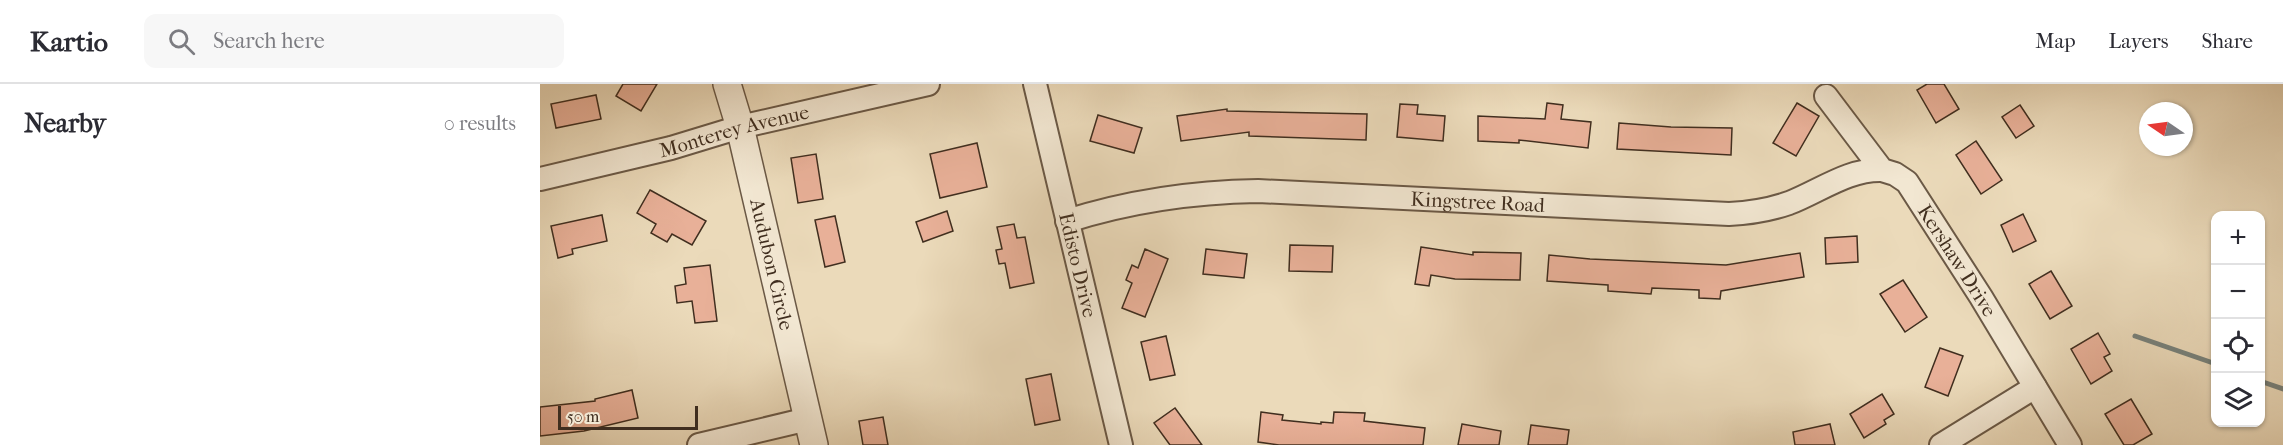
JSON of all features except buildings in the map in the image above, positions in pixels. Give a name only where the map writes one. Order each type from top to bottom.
[{"type":"street","name":"Audubon Circle","points":[[727,84],[740,127],[814,445]]},
{"type":"street","name":"Monterey Avenue","points":[[540,179],[671,148],[740,127],[928,84]]},
{"type":"street","name":"Edisto Drive","points":[[1035,84],[1121,445]]},
{"type":"street","name":"Kershaw Drive","points":[[1826,96],[1882,170],[1907,182],[2070,445]]},
{"type":"street","name":"Kingstree Road","points":[[1068,221],[1140,201],[1180,195],[1258,191],[1729,214],[1769,209],[1789,203],[1855,173],[1882,170]]},
{"type":"street","points":[[1941,445],[2035,387]]},
{"type":"street","points":[[699,445],[808,419]]},
{"type":"waterway","points":[[2135,336],[2211,362]]},
{"type":"waterway","points":[[2265,383],[2283,389]]}]
